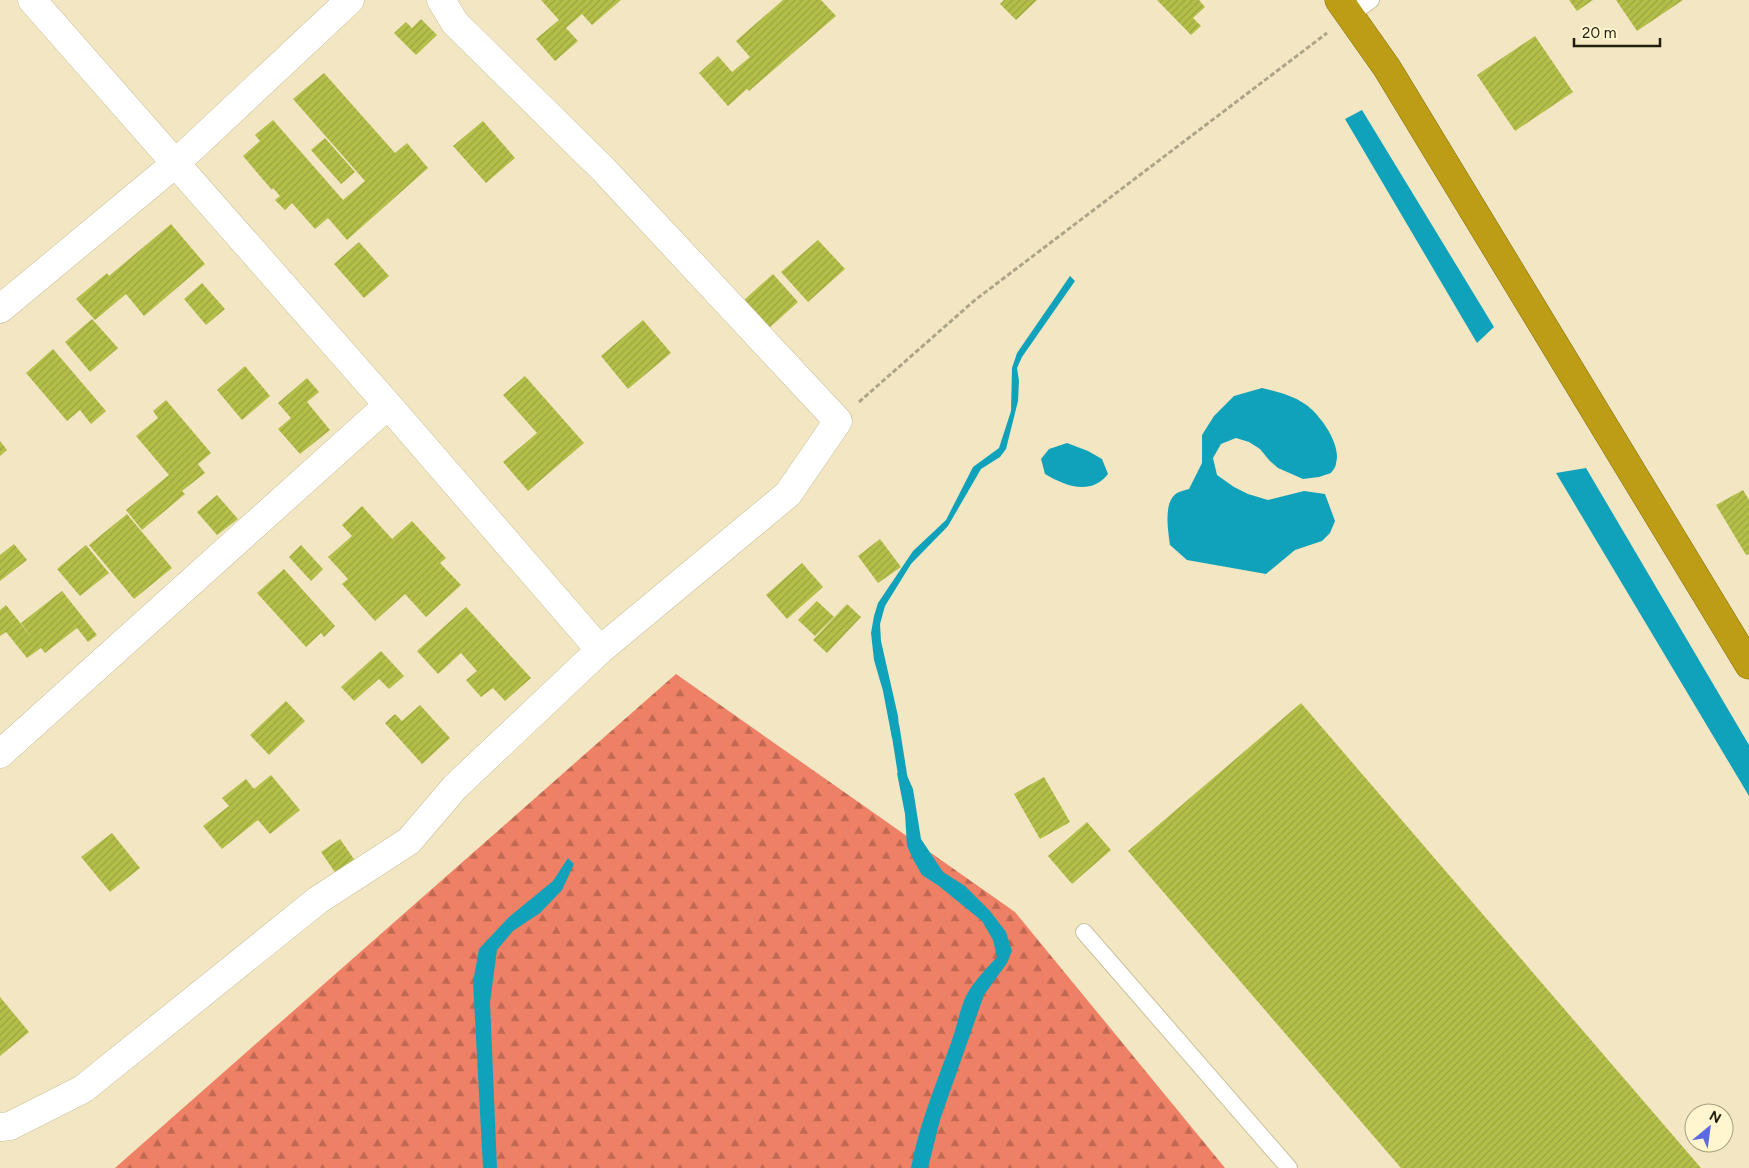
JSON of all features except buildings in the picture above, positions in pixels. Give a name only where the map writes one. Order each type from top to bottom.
[{"type":"highway","points":[[1353,5],[1392,76],[1749,665]]},
{"type":"street","points":[[32,0],[388,405],[600,650]]},
{"type":"street","points":[[0,309],[176,163],[350,0]]},
{"type":"street","points":[[0,1127],[10,1126],[83,1089],[318,900],[410,841],[455,787],[600,650],[788,494],[838,421],[604,170],[455,23],[441,0]]},
{"type":"street","points":[[0,754],[388,405]]},
{"type":"lane","points":[[1084,932],[1289,1168]]},
{"type":"path","points":[[838,421],[975,300],[1353,5]]},
{"type":"green space","points":[[676,674],[1015,912],[1225,1168],[115,1168]]},
{"type":"water","points":[[1362,110],[1494,327],[1477,343],[1345,119]]},
{"type":"water","points":[[1070,276],[1075,281],[1022,357],[1017,368],[1019,381],[1018,401],[1006,449],[1000,457],[981,469],[948,526],[911,564],[885,606],[880,624],[881,641],[898,716],[900,738],[892,738],[883,691],[874,660],[871,633],[878,603],[913,551],[946,520],[973,467],[999,448],[1011,411],[1012,368],[1017,353]]},
{"type":"water","points":[[1262,388],[1295,398],[1317,415],[1333,439],[1337,456],[1335,467],[1331,473],[1303,479],[1278,468],[1260,449],[1249,442],[1236,438],[1221,444],[1213,458],[1217,475],[1248,494],[1268,500],[1304,491],[1325,494],[1335,521],[1330,533],[1322,541],[1295,550],[1266,574],[1187,560],[1170,545],[1168,509],[1170,503],[1177,493],[1189,489],[1202,463],[1202,435],[1214,416],[1234,396]]},
{"type":"water","points":[[1067,443],[1102,459],[1108,474],[1094,485],[1078,487],[1061,482],[1045,474],[1041,459],[1049,449]]},
{"type":"water","points":[[1586,468],[1749,745],[1749,796],[1556,473]]},
{"type":"water","points":[[905,771],[913,789],[921,839],[943,872],[965,886],[990,911],[1006,932],[1012,951],[1007,963],[984,995],[940,1120],[928,1168],[911,1168],[924,1119],[966,996],[976,980],[997,957],[993,940],[982,921],[939,886],[922,875],[914,861],[907,846],[905,814],[897,773]]},
{"type":"water","points":[[568,858],[574,864],[562,890],[540,913],[513,931],[497,950],[490,1002],[497,1168],[483,1168],[473,982],[479,949],[509,917],[553,881]]},
{"type":"waterway","points":[[895,727],[904,784]]}]
